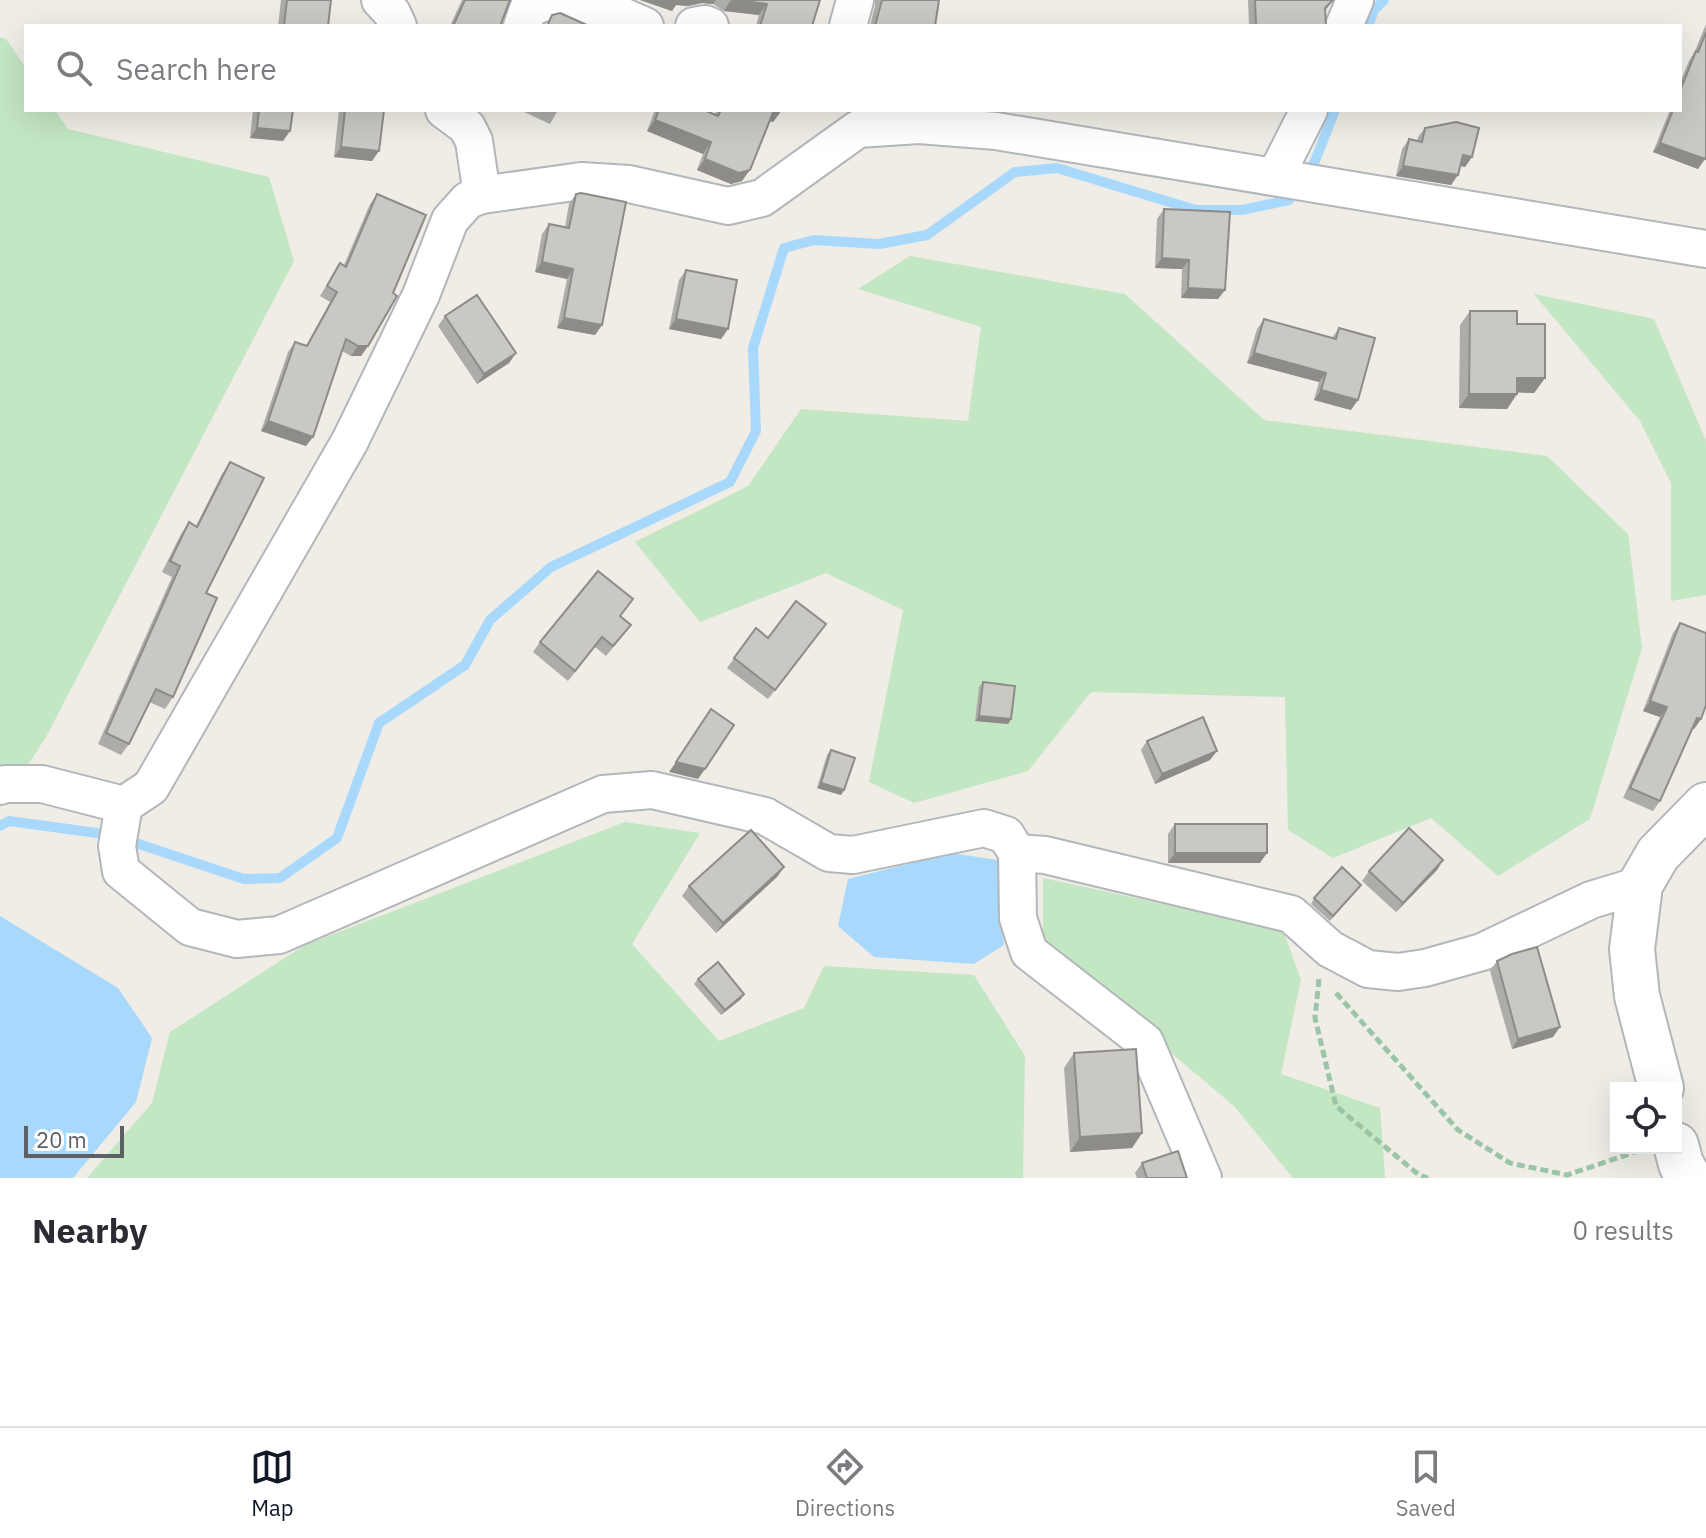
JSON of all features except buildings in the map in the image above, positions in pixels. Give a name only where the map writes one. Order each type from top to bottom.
[{"type":"street","points":[[380,0],[397,24]]},
{"type":"street","points":[[849,24],[855,0]]},
{"type":"street","points":[[1345,24],[1355,0]]},
{"type":"street","points":[[523,24],[528,9],[548,1],[613,12],[640,24]]},
{"type":"street","points":[[447,112],[467,127],[480,125],[482,195]]},
{"type":"street","points":[[1275,177],[1308,112]]},
{"type":"street","points":[[1203,1178],[1145,1042],[1029,952],[1018,918],[1017,853],[1006,835],[984,828],[853,855],[829,853],[765,816],[652,790],[603,794],[279,935],[237,939],[190,927],[121,871],[121,825],[151,787],[350,441],[421,295],[450,220],[468,200],[482,195],[581,181],[629,184],[728,206],[762,198],[853,119],[996,131],[1706,249]]},
{"type":"street","points":[[0,786],[42,784],[121,825]]},
{"type":"street","points":[[1659,1082],[1637,996],[1632,949],[1640,885],[1658,854],[1706,805]]},
{"type":"street","points":[[1017,853],[1045,855],[1291,914],[1330,949],[1368,969],[1398,972],[1482,952],[1591,900],[1640,885]]},
{"type":"street","points":[[1678,1154],[1689,1178]]},
{"type":"path","points":[[1428,1178],[1419,1175],[1336,1106],[1315,1018],[1319,975],[1458,1130],[1510,1163],[1567,1175],[1628,1154]]},
{"type":"green space","points":[[0,37],[6,39],[24,65],[24,112],[56,112],[68,129],[269,177],[294,261],[46,737],[0,807]]},
{"type":"green space","points":[[910,256],[1125,294],[1264,420],[1547,456],[1628,534],[1642,648],[1590,819],[1498,876],[1431,818],[1333,858],[1288,830],[1285,697],[1091,692],[1028,771],[914,803],[869,782],[903,610],[826,573],[700,622],[635,542],[748,486],[801,409],[968,421],[981,327],[858,289]]},
{"type":"green space","points":[[1534,294],[1654,319],[1706,441],[1706,595],[1671,601],[1671,483],[1640,421]]},
{"type":"green space","points":[[625,822],[700,833],[632,944],[719,1041],[804,1008],[824,966],[974,975],[1025,1056],[1023,1178],[87,1178],[152,1103],[170,1032],[305,945]]},
{"type":"green space","points":[[1043,878],[1283,930],[1301,980],[1281,1074],[1380,1108],[1385,1178],[1293,1178],[1234,1106],[1043,945]]},
{"type":"water","points":[[951,853],[998,860],[1004,945],[974,964],[874,957],[838,926],[848,879]]},
{"type":"water","points":[[0,916],[118,988],[152,1038],[136,1102],[73,1178],[0,1178]]},
{"type":"waterway","points":[[1369,24],[1374,10],[1384,0]]},
{"type":"waterway","points":[[1307,174],[1334,112]]},
{"type":"waterway","points":[[0,826],[9,821],[112,835],[244,879],[280,878],[337,838],[379,723],[465,665],[490,620],[551,567],[730,482],[756,431],[753,348],[784,248],[814,240],[879,244],[927,235],[1015,172],[1057,168],[1196,210],[1242,210],[1289,200],[1297,187]]}]
